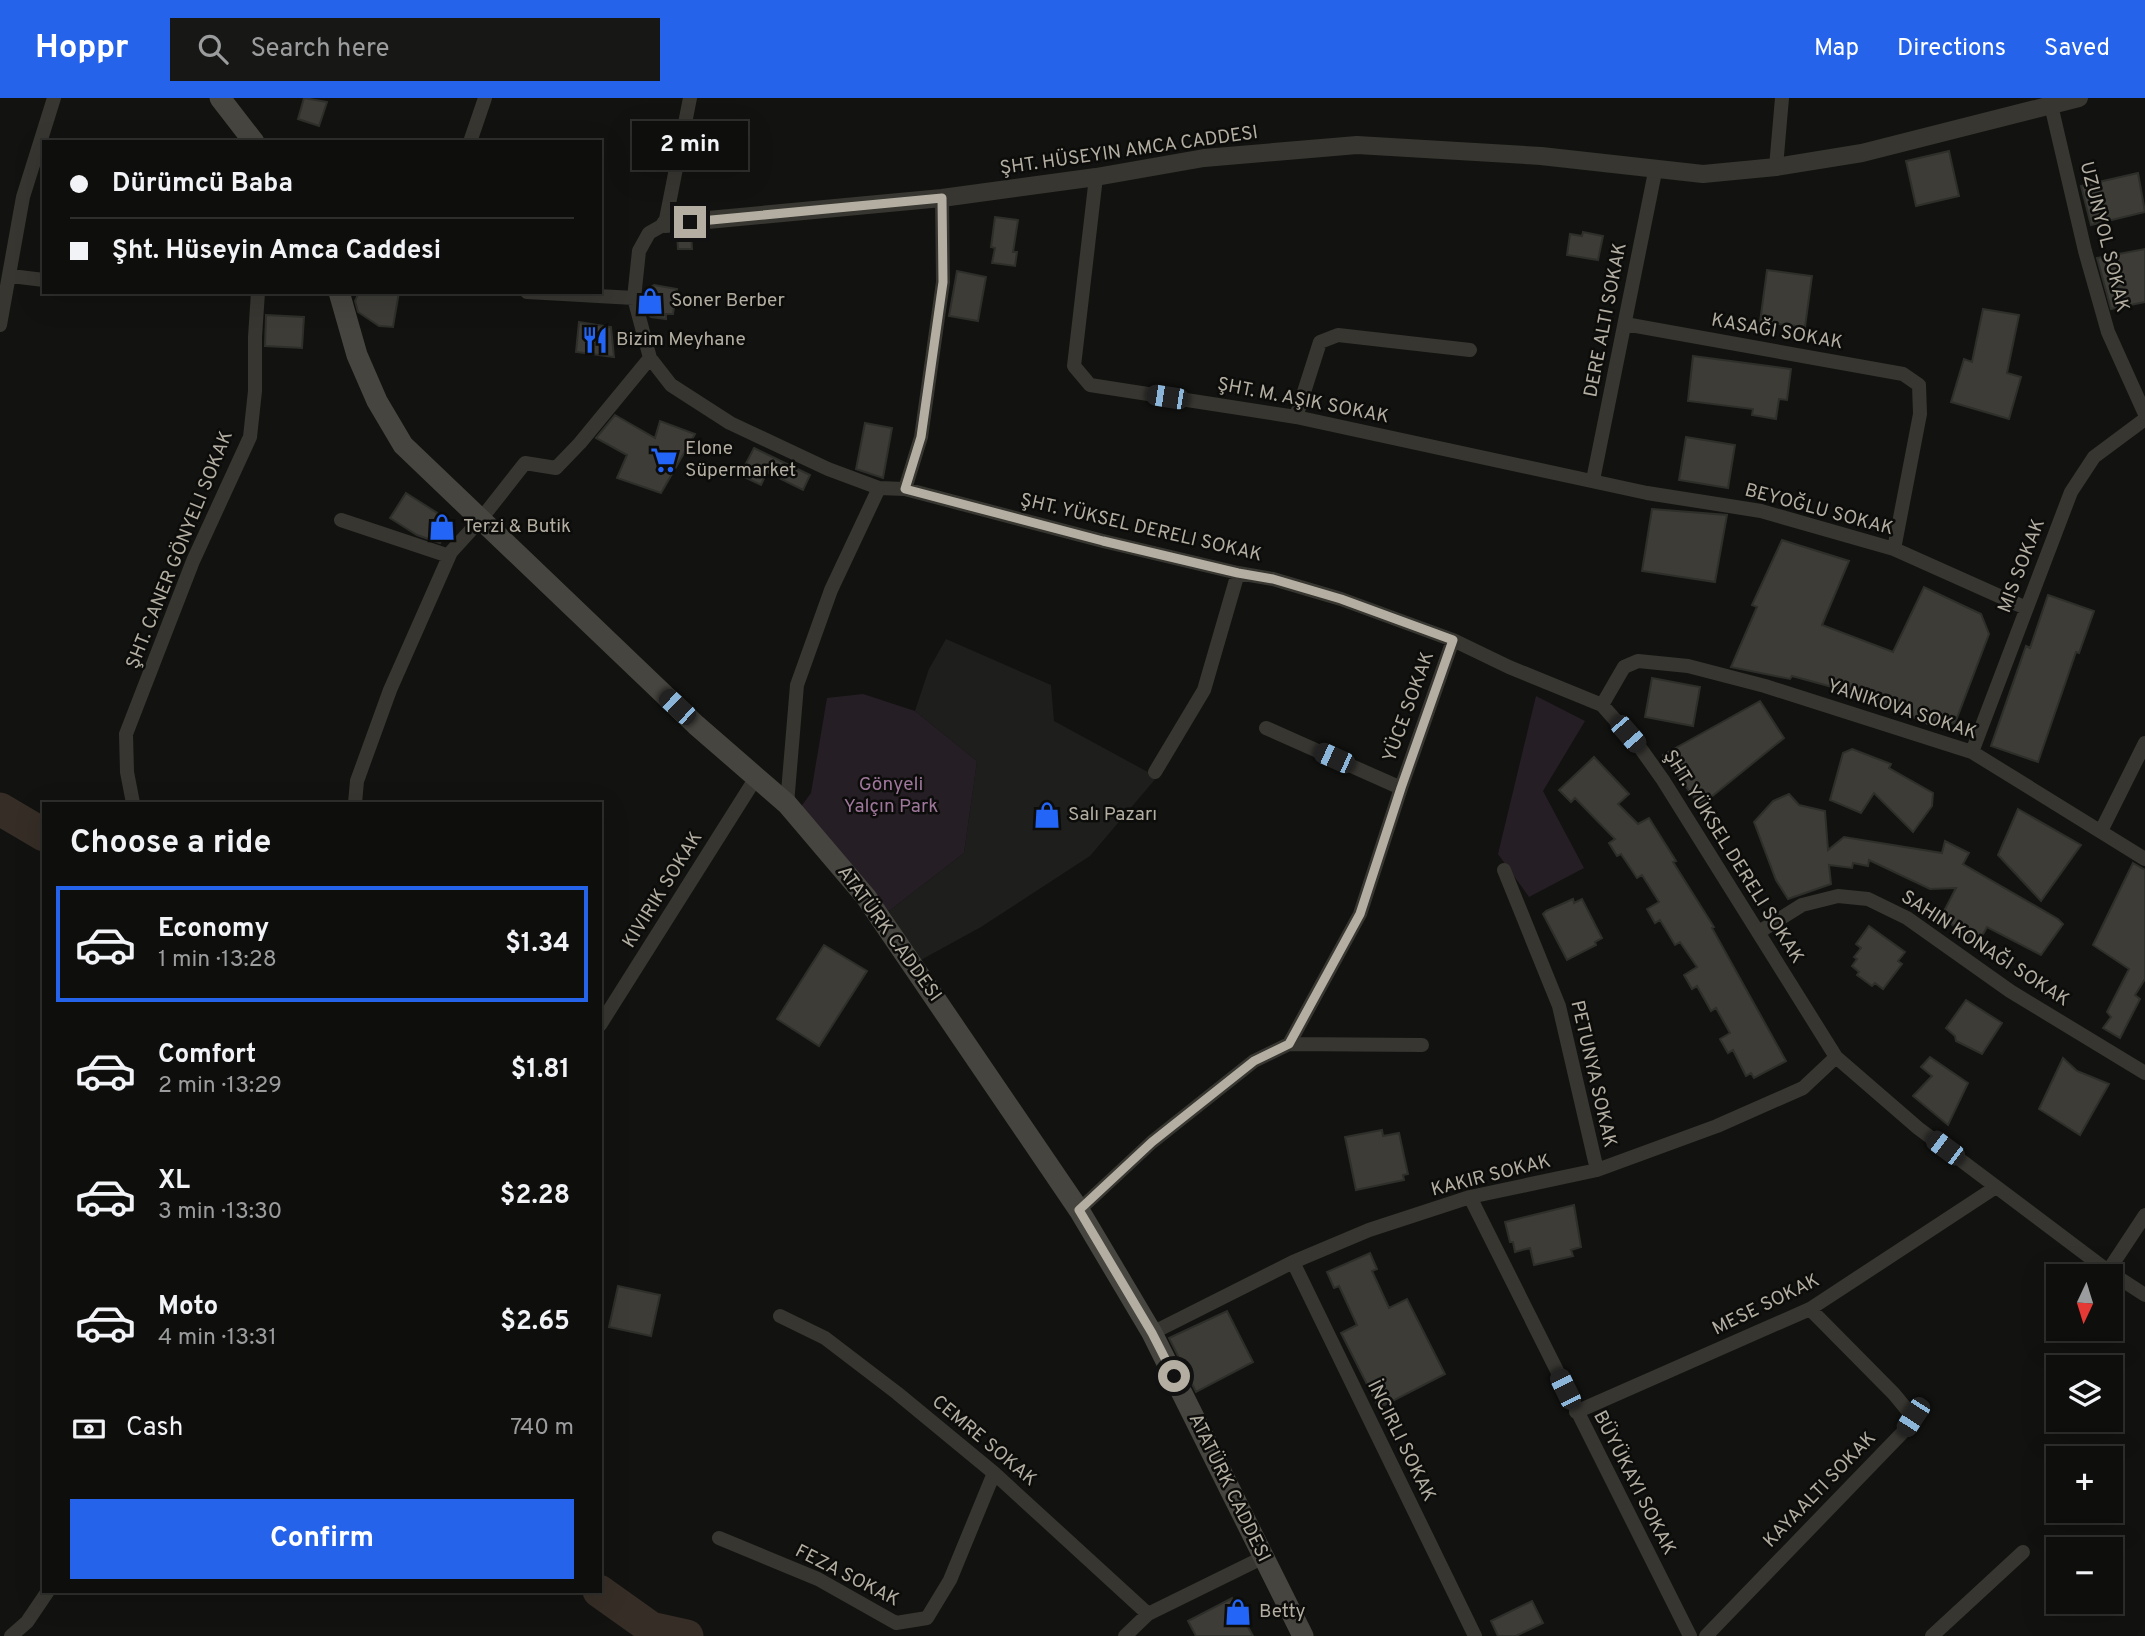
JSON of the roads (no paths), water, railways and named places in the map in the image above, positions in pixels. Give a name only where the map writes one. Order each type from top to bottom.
[{"type":"main road","points":[[220,98],[252,140]]},
{"type":"main road","name":"ATATÜRK CADDESI","points":[[340,294],[357,355],[377,401],[403,445],[696,725],[787,804],[866,897],[1079,1210],[1152,1333],[1303,1636]]},
{"type":"street","points":[[0,325],[11,276],[23,197],[54,98]]},
{"type":"street","points":[[471,140],[485,98]]},
{"type":"street","points":[[563,294],[634,298],[639,251],[649,233],[665,224],[690,98]]},
{"type":"street","points":[[1776,167],[1782,98]]},
{"type":"street","name":"ŞHT. HÜSEYIN AMCA CADDESI","points":[[665,224],[942,198],[1096,177],[1203,158],[1357,145],[1542,156],[1703,174],[1776,167],[1862,153],[2079,98]]},
{"type":"street","name":"UZUNYOL SOKAK","points":[[2051,105],[2085,251],[2108,332],[2145,416]]},
{"type":"street","points":[[1593,480],[1656,167]]},
{"type":"street","name":"BEYOĞLU SOKAK","points":[[1096,177],[1074,366],[1090,384],[1296,416],[1647,493],[1760,511],[1894,548],[2026,608]]},
{"type":"street","points":[[905,489],[921,437],[943,282],[942,198]]},
{"type":"street","points":[[11,276],[42,280]]},
{"type":"street","name":"ŞHT. CANER GÖNYELI SOKAK","points":[[132,802],[127,772],[126,734],[193,561],[250,437],[255,391],[254,337],[258,294]]},
{"type":"street","name":"ŞHT. YÜKSEL DERELI SOKAK","points":[[634,298],[650,358],[671,385],[730,423],[828,470],[879,488],[905,489],[1238,573],[1273,579],[1341,599],[1453,640],[1509,667],[1602,705],[1641,749],[1663,779],[1836,1057],[1918,1128],[2099,1264]]},
{"type":"street","points":[[1625,324],[1903,374],[1919,386],[1920,414],[1894,548]]},
{"type":"street","points":[[1296,416],[1320,342],[1338,334],[1470,350]]},
{"type":"street","points":[[355,802],[357,781],[390,690],[450,556],[526,463],[556,468],[650,358]]},
{"type":"street","name":"MIS SOKAK","points":[[1972,752],[2071,492],[2094,457],[2145,416]]},
{"type":"street","points":[[787,804],[797,685],[831,590],[879,488]]},
{"type":"street","points":[[341,520],[450,556]]},
{"type":"street","points":[[1155,772],[1204,690],[1238,573]]},
{"type":"street","name":"YÜCE SOKAK","points":[[1289,1044],[1360,914],[1453,640]]},
{"type":"street","points":[[1602,705],[1624,667],[1638,661],[1688,666],[1765,686],[1972,752],[2145,859]]},
{"type":"street","points":[[1266,728],[1401,788]]},
{"type":"street","points":[[2101,831],[2145,743]]},
{"type":"street","points":[[602,1022],[757,776]]},
{"type":"street","name":"PETUNYA SOKAK","points":[[1504,870],[1559,1006],[1597,1170]]},
{"type":"street","points":[[1759,932],[1802,905],[1838,896],[1868,899],[1907,918],[2010,991],[2145,1073]]},
{"type":"street","points":[[1079,1210],[1152,1142],[1254,1061],[1289,1044],[1422,1045]]},
{"type":"street","points":[[1152,1333],[1293,1262],[1369,1230],[1470,1197],[1597,1170],[1717,1126],[1803,1088],[1836,1057]]},
{"type":"street","name":"MESE SOKAK","points":[[1576,1412],[1810,1309],[1996,1187]]},
{"type":"street","points":[[1470,1197],[1690,1636]]},
{"type":"street","points":[[2113,1264],[2145,1215]]},
{"type":"street","name":"İNCIRLI SOKAK","points":[[1293,1262],[1475,1636]]},
{"type":"street","name":"ŞHT. YÜKSEL DERELI SOKAK","points":[[2123,1281],[2145,1295]]},
{"type":"street","points":[[1706,1636],[1905,1430],[1913,1417],[1894,1394],[1810,1309]]},
{"type":"street","name":"CEMRE SOKAK","points":[[780,1317],[825,1338],[995,1473],[1147,1614]]},
{"type":"street","name":"FEZA SOKAK","points":[[719,1538],[818,1579],[896,1623],[927,1618],[950,1580],[995,1473]]},
{"type":"street","points":[[1931,1636],[2023,1552]]},
{"type":"street","points":[[1125,1636],[1147,1614],[1264,1557]]},
{"type":"street","points":[[11,1636],[27,1622],[47,1593]]},
{"type":"waterway","points":[[0,809],[42,834]]},
{"type":"waterway","points":[[602,1593],[651,1628],[687,1636]]},
{"type":"place","name":"Soner Berber","points":[[650,301]]},
{"type":"place","name":"Bizim Meyhane","points":[[595,340]]},
{"type":"place","name":"Elone Süpermarket","points":[[664,460]]},
{"type":"place","name":"Terzi & Butik","points":[[442,527]]},
{"type":"place","name":"Salı Pazarı","points":[[1047,815]]},
{"type":"place","name":"Betty","points":[[1238,1612]]},
{"type":"park label","name":"Gönyeli Yalçın Park","points":[[891,796]]}]
